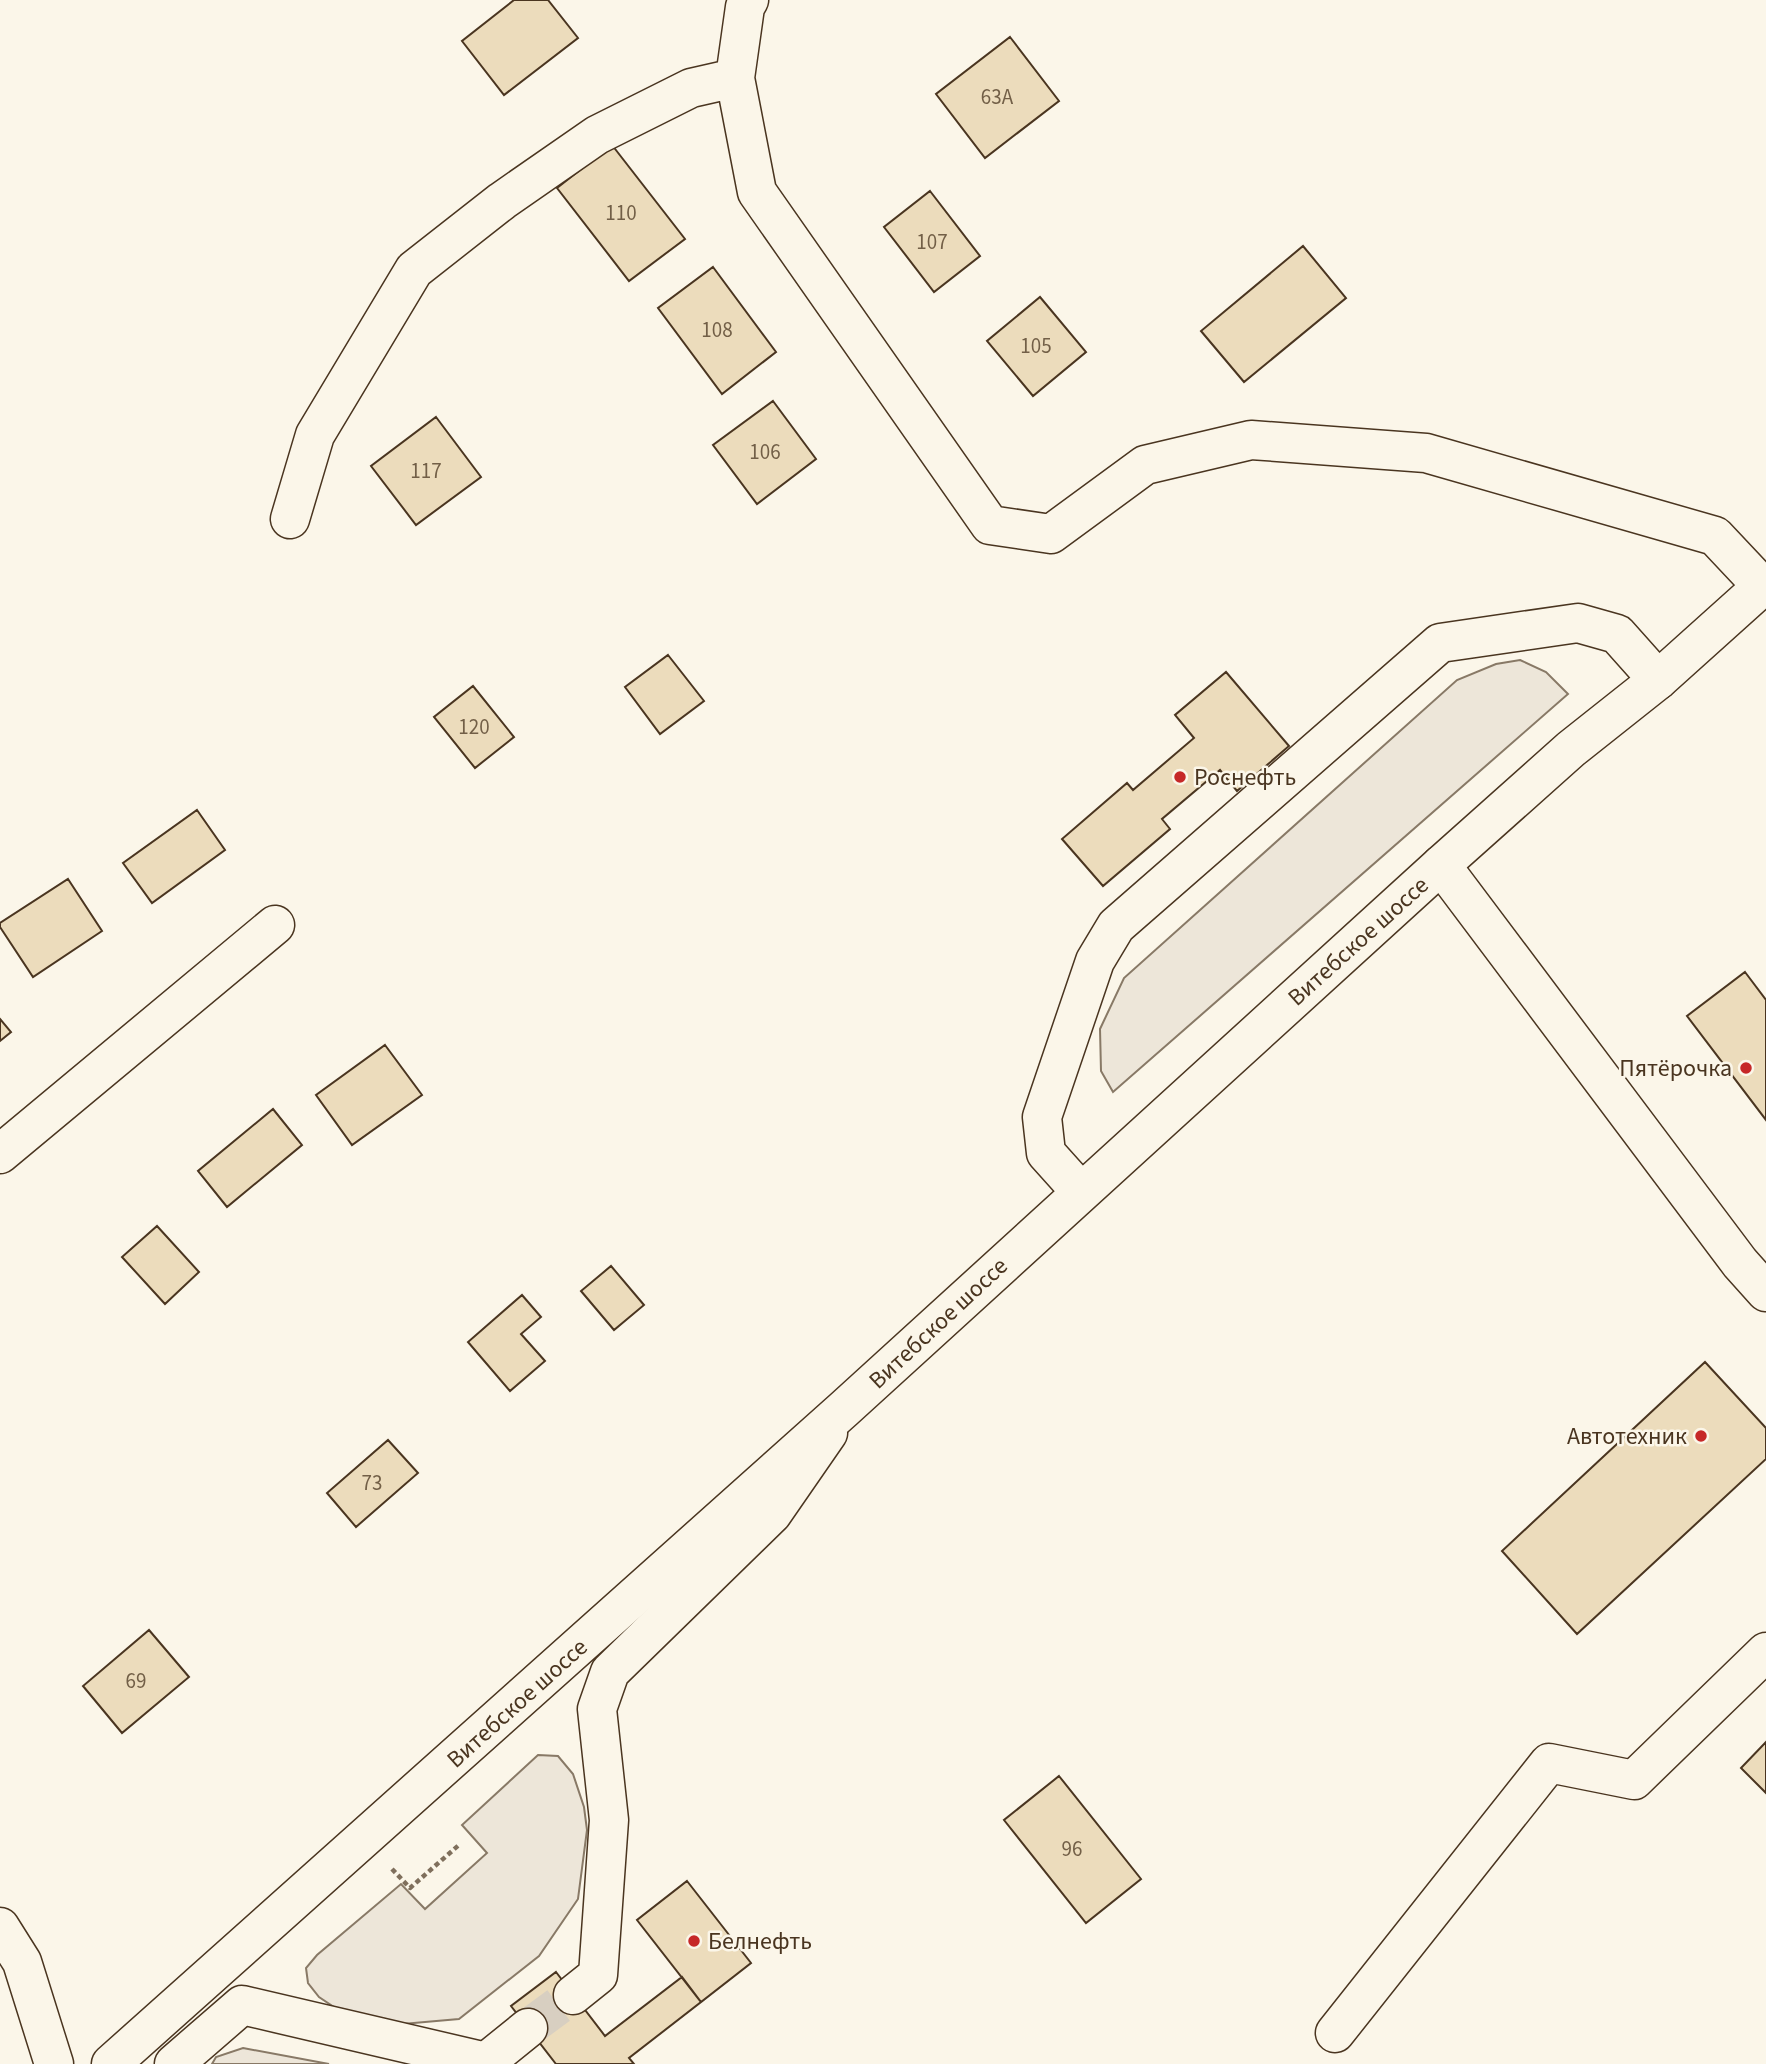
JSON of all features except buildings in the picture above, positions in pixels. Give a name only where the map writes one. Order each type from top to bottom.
[{"type":"main road","points":[[749,0],[745,7],[735,78],[757,192],[990,525],[1051,534],[1145,465],[1251,440],[1426,453],[1715,536],[1764,584]]},
{"type":"main road","points":[[290,519],[314,435],[414,270],[502,201],[597,135],[691,88],[735,78]]},
{"type":"main road","name":"Витебское шоссе","points":[[111,2064],[844,1409],[1441,865],[1571,749],[1658,680],[1764,584]]},
{"type":"main road","points":[[1081,1192],[1046,1153],[1042,1117],[1095,961],[1116,926],[1440,643],[1578,623],[1617,634],[1658,680]]},
{"type":"main road","points":[[1441,865],[1740,1263],[1766,1292]]},
{"type":"main road","points":[[0,1154],[275,925]]},
{"type":"main road","points":[[573,1995],[598,1975],[609,1820],[597,1709],[610,1672],[772,1514],[844,1409]]},
{"type":"main road","points":[[1335,2033],[1549,1763],[1634,1780],[1766,1652]]},
{"type":"main road","points":[[0,1927],[22,1962],[54,2064]]},
{"type":"main road","points":[[174,2064],[242,2005],[410,2055],[487,2063],[528,2028]]},
{"type":"shaded area","points":[[1520,660],[1546,672],[1568,694],[1113,1092],[1101,1071],[1100,1029],[1124,978],[1457,680],[1496,664]]},
{"type":"shaded area","points":[[538,1755],[558,1756],[573,1774],[584,1807],[587,1830],[578,1899],[539,1956],[459,2019],[391,2025],[340,2011],[319,1997],[308,1983],[306,1968],[317,1955],[401,1884],[425,1909],[487,1853],[462,1825]]},
{"type":"shaded area","points":[[243,2048],[329,2064],[212,2064],[216,2057]]},
{"type":"tunnel","points":[[528,2028],[573,1995]]},
{"type":"place","name":"Роснефть","points":[[1180,777]]},
{"type":"place","name":"Пятёрочка","points":[[1746,1068]]},
{"type":"place","name":"Автотехник","points":[[1701,1436]]},
{"type":"place","name":"Белнефть","points":[[694,1941]]}]
